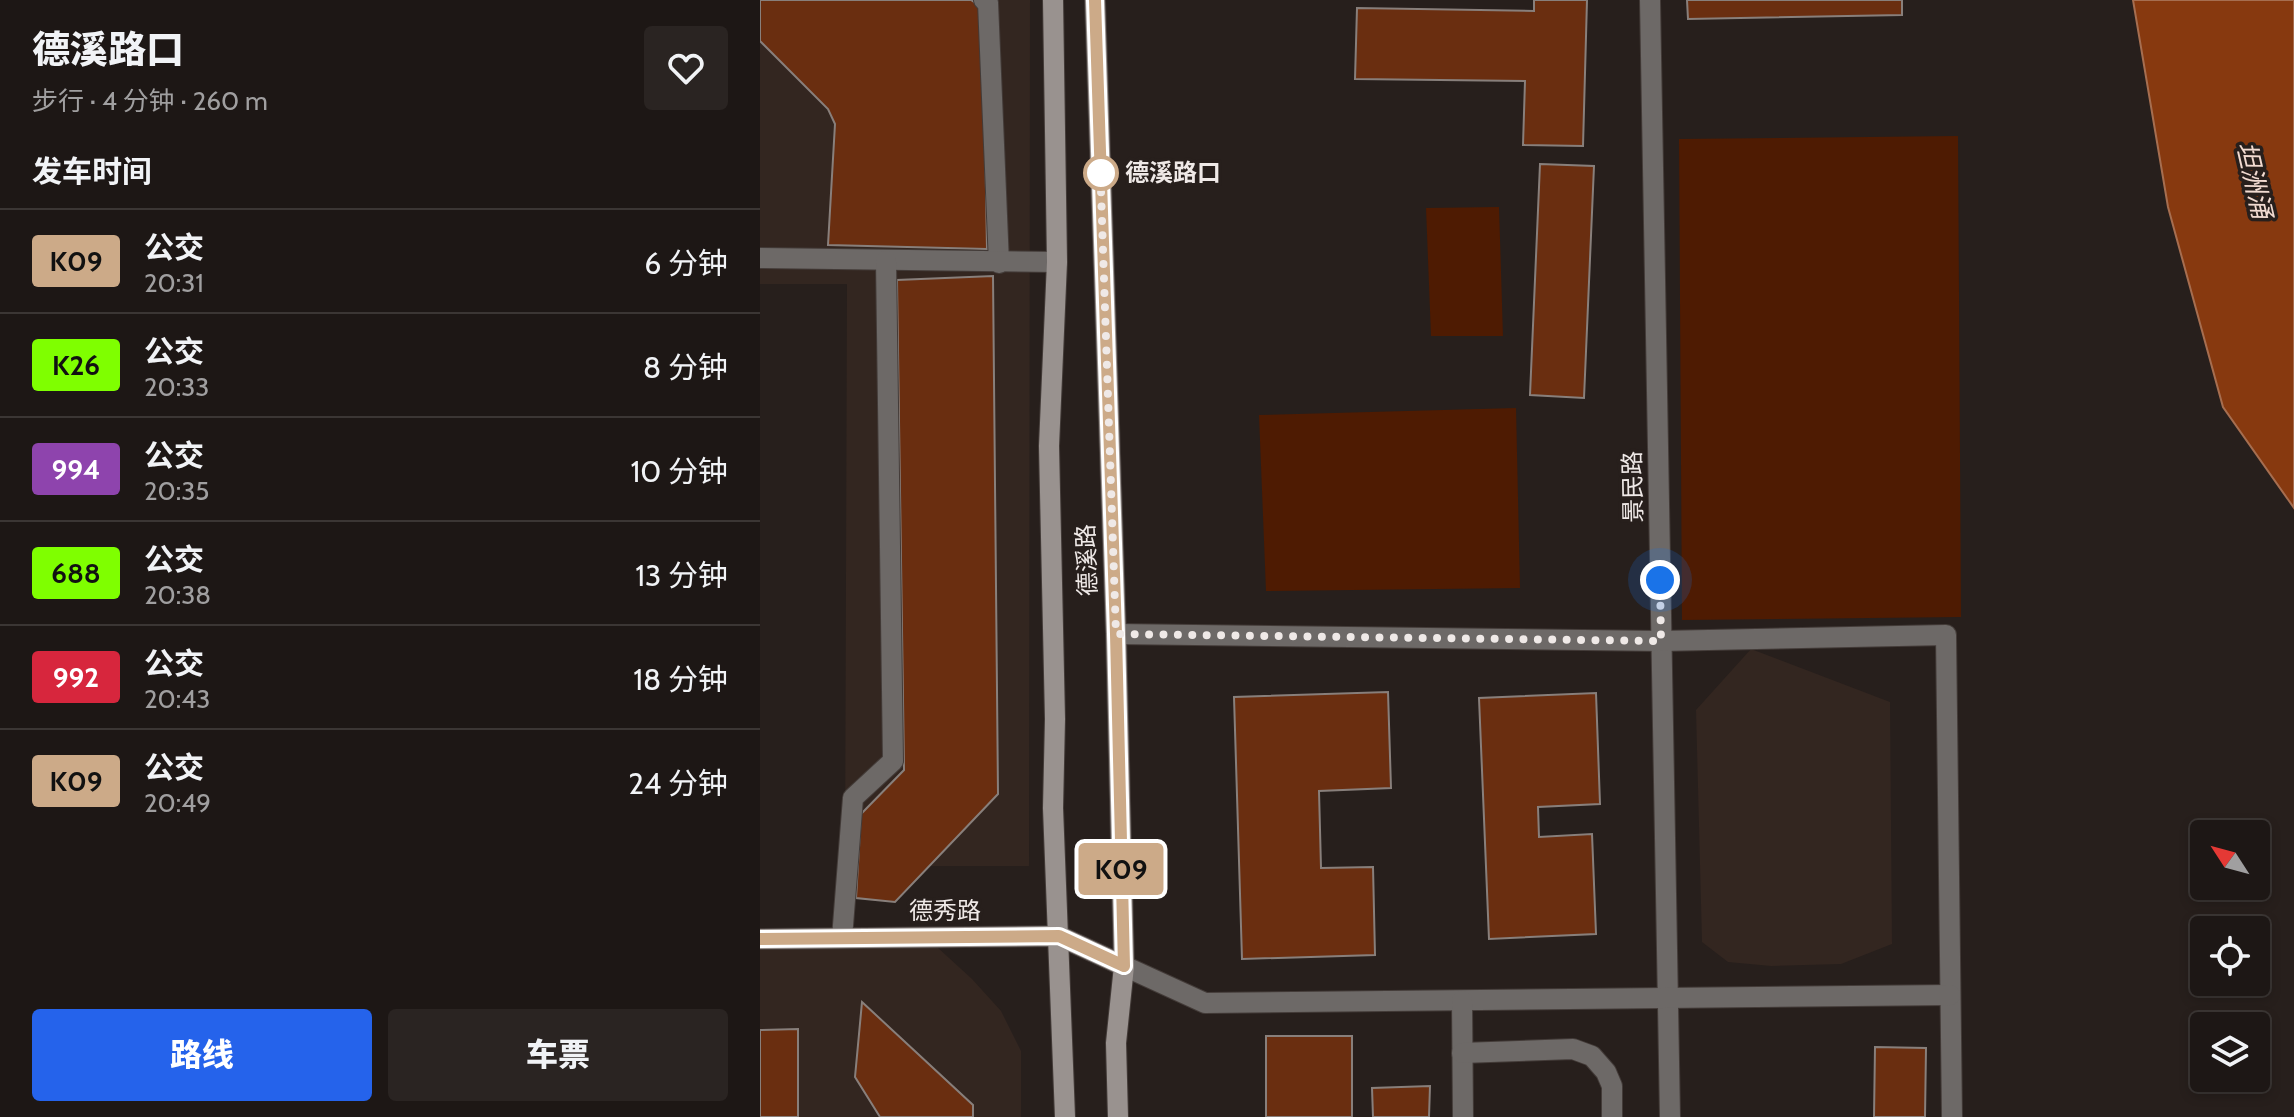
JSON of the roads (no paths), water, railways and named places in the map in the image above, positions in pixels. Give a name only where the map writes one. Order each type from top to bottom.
[{"type":"main road","name":"德溪路","points":[[1052,1],[1057,262],[1049,446],[1055,719],[1053,808],[1065,1117]]},
{"type":"main road","name":"德溪路","points":[[1095,1],[1124,966],[1116,1043],[1118,1117]]},
{"type":"main road","name":"德秀路","points":[[760,939],[1059,936],[1124,966]]},
{"type":"street","points":[[984,0],[988,3],[999,263]]},
{"type":"street","name":"景民路","points":[[1650,0],[1670,1117]]},
{"type":"street","points":[[760,258],[1057,262]]},
{"type":"street","points":[[842,938],[853,798],[893,761],[886,261]]},
{"type":"street","points":[[1116,634],[1661,641],[1946,635],[1952,1117]]},
{"type":"street","points":[[1124,966],[1205,1003],[1950,995]]},
{"type":"street","points":[[1462,1001],[1463,1117]]},
{"type":"street","points":[[1462,1053],[1573,1049],[1592,1056],[1606,1072],[1612,1086],[1612,1117]]},
{"type":"water","name":"坦洲涌","points":[[2133,0],[2294,0],[2294,508],[2223,407],[2168,207]]},
{"type":"place","name":"德溪路口","points":[[1101,173]]}]
